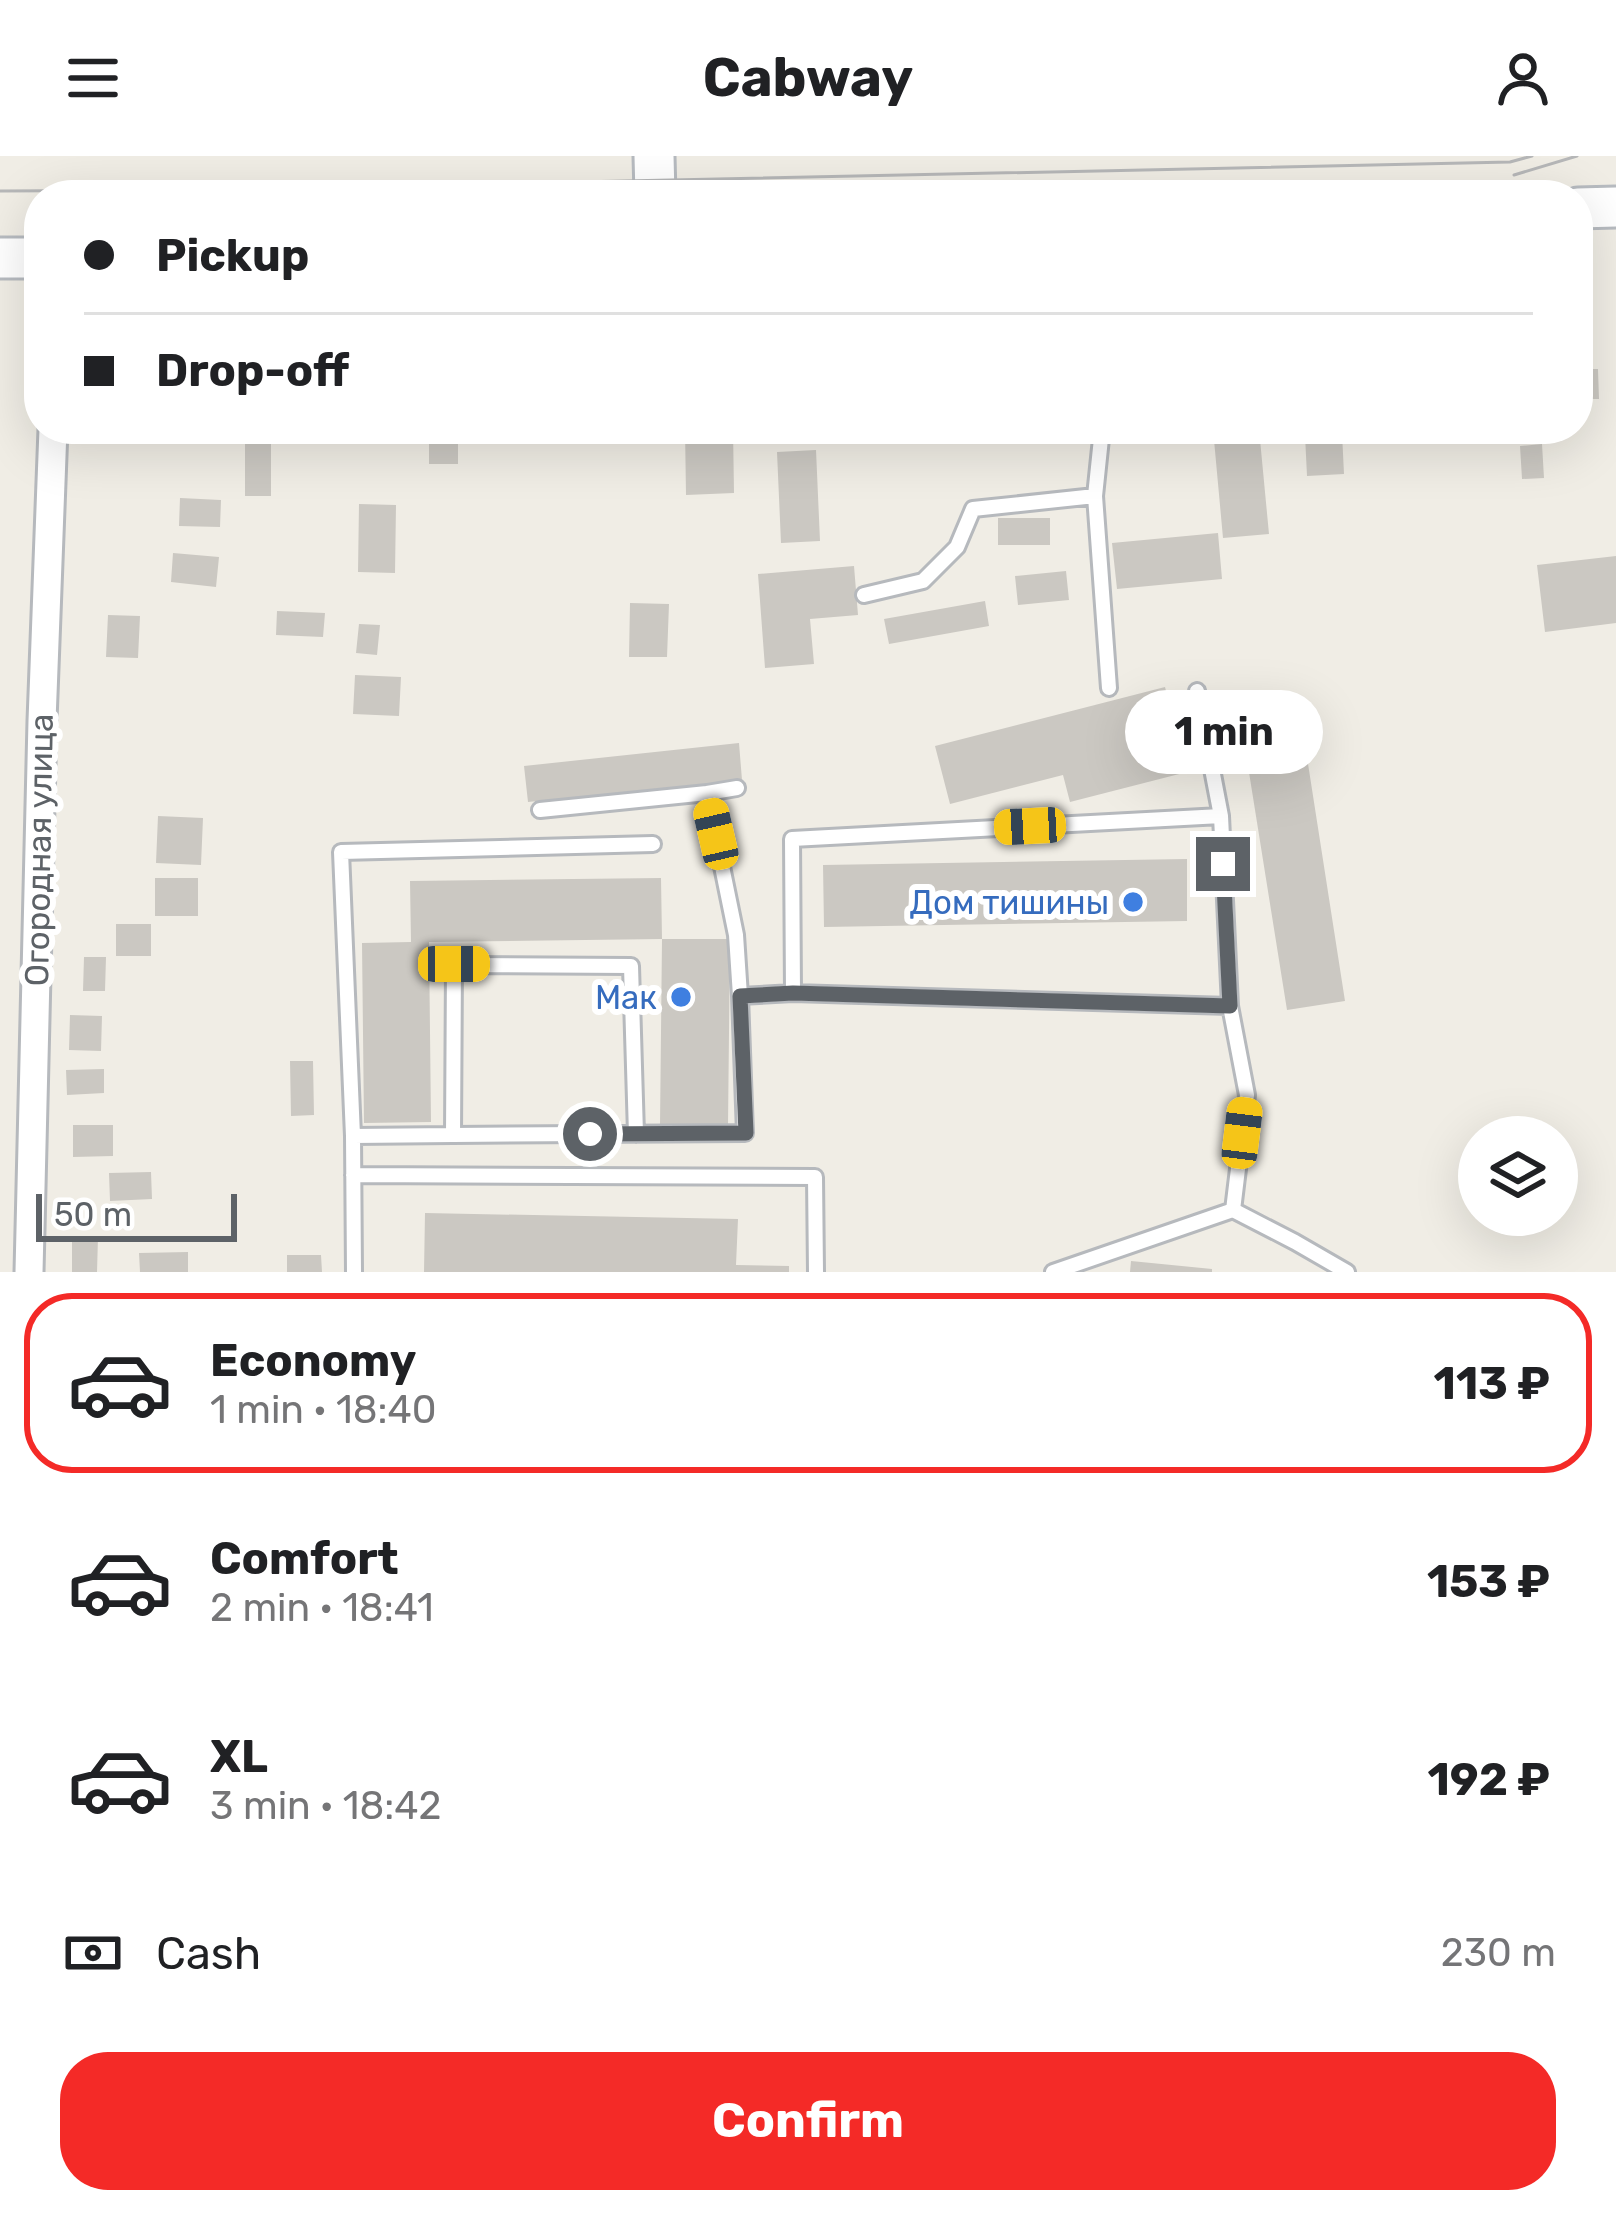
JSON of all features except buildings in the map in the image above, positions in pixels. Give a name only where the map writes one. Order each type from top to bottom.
[{"type":"street","name":"Огородная улица","points":[[29,1272],[52,444]]},
{"type":"lane","points":[[1101,444],[1096,496],[1109,688]]},
{"type":"lane","points":[[864,595],[923,580],[957,547],[973,509],[1096,496]]},
{"type":"lane","points":[[1197,691],[1221,816],[1230,1006],[1247,1095],[1233,1210]]},
{"type":"lane","points":[[540,810],[737,788]]},
{"type":"lane","points":[[353,1136],[746,1133],[736,935],[706,793]]},
{"type":"lane","points":[[793,993],[792,839],[1221,816]]},
{"type":"lane","points":[[354,1272],[341,852],[653,844]]},
{"type":"lane","points":[[453,1135],[454,964],[631,966],[636,1134]]},
{"type":"lane","points":[[740,996],[793,993],[1230,1006]]},
{"type":"lane","points":[[352,1174],[815,1177],[816,1272]]},
{"type":"lane","points":[[1053,1272],[1233,1210],[1347,1272]]},
{"type":"tram line","points":[[674,180],[1510,162],[1532,156]]},
{"type":"tram line","points":[[1514,175],[1577,156]]},
{"type":"tram line","points":[[0,191],[24,191]]},
{"type":"place","name":"Дом тишины","points":[[1133,902]]},
{"type":"place","name":"Мак","points":[[681,997]]},
{"type":"route","points":[[590,1134],[746,1133],[740,996],[793,993],[1230,1006],[1223,864]]}]
